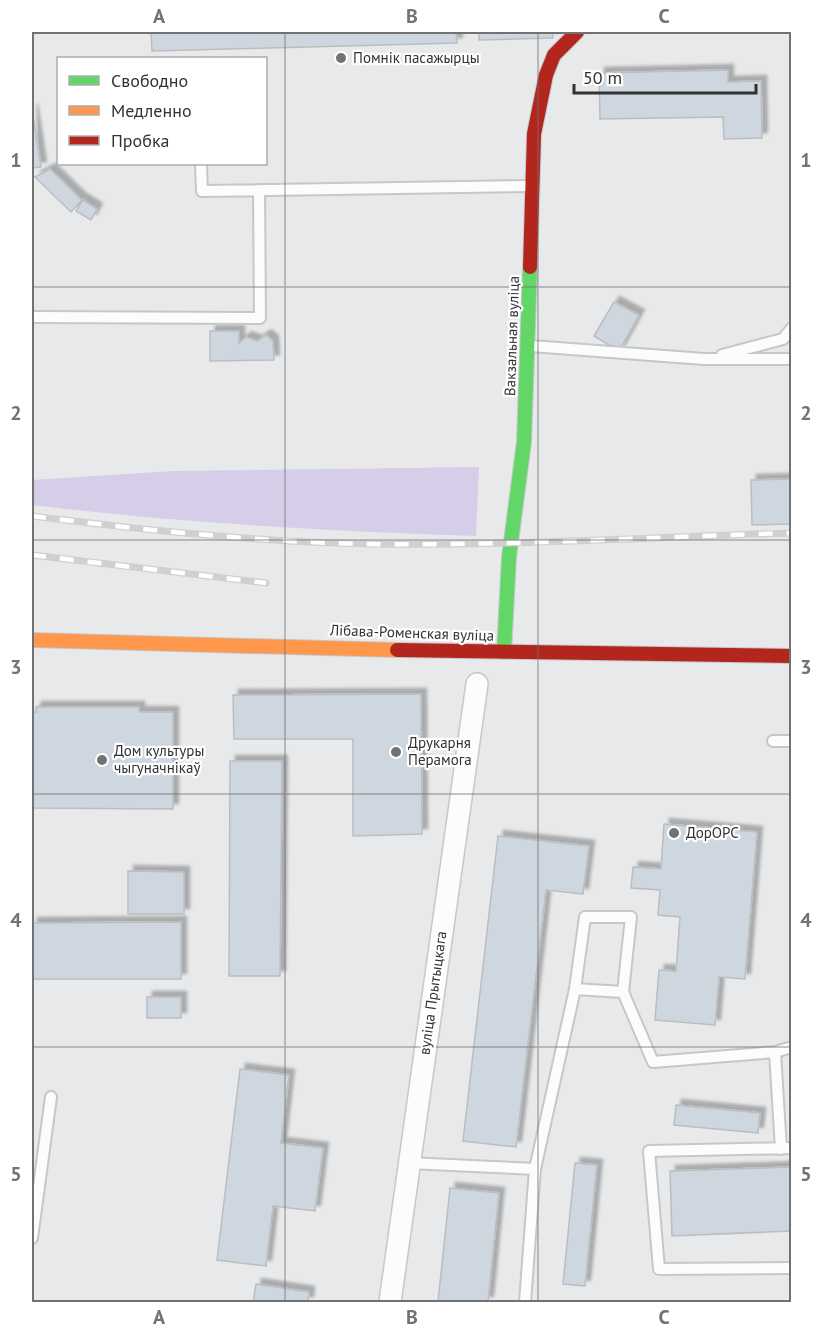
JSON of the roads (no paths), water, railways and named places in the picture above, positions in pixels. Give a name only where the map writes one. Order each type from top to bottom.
[{"type":"main road","name":"Вакзальная вуліца","points":[[504,652],[509,557],[524,442],[530,346],[534,134],[546,75],[554,55],[577,32]]},
{"type":"main road","name":"Лібава-Роменская вуліца","points":[[32,640],[568,654],[792,656]]},
{"type":"street","name":"вуліца Прытыцкага","points":[[390,1302],[477,684]]},
{"type":"lane","points":[[201,165],[202,191],[532,186]]},
{"type":"lane","points":[[32,317],[260,318],[259,190]]},
{"type":"lane","points":[[704,359],[783,339],[792,328]]},
{"type":"lane","points":[[530,346],[704,359],[792,358]]},
{"type":"lane","points":[[449,650],[464,661]]},
{"type":"lane","points":[[549,663],[568,654]]},
{"type":"lane","points":[[773,741],[792,741]]},
{"type":"lane","points":[[525,1302],[535,1169],[575,989],[585,916],[631,916],[623,992],[653,1062],[775,1052],[792,1047]]},
{"type":"lane","points":[[575,989],[623,992]]},
{"type":"lane","points":[[775,1052],[786,1149],[649,1150],[658,1269],[792,1268]]},
{"type":"lane","points":[[32,1238],[51,1097]]},
{"type":"lane","points":[[408,1163],[535,1169]]},
{"type":"railway","points":[[32,516],[285,541],[370,544],[528,542],[792,533]]},
{"type":"railway","points":[[32,555],[266,583]]},
{"type":"place","name":"Помнік пасажырцы","points":[[341,58]]},
{"type":"place","name":"Друкарня Перамога","points":[[396,752]]},
{"type":"place","name":"Дом культуры чыгуначнікаў","points":[[102,760]]},
{"type":"place","name":"ДорОРС","points":[[674,833]]}]
